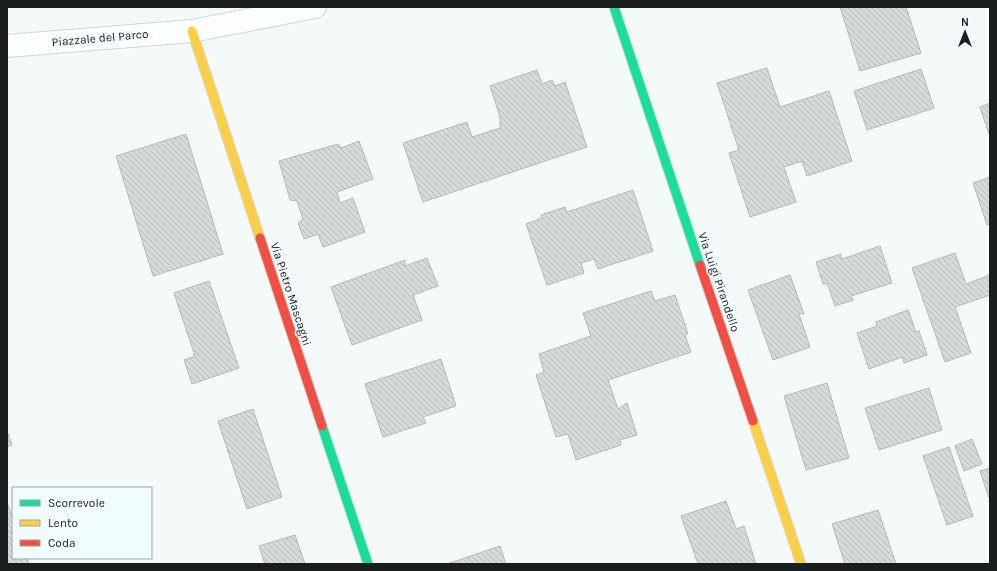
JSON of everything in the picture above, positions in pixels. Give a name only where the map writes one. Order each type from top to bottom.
[{"type":"street","name":"Piazzale del Parco","points":[[7,46],[192,31],[314,7]]},
{"type":"street","name":"Via Luigi Pirandello","points":[[614,7],[800,564]]},
{"type":"street","name":"Via Pietro Mascagni","points":[[192,31],[368,564]]},
{"type":"building","points":[[840,7],[906,7],[921,53],[860,71]]},
{"type":"building","points":[[767,68],[780,107],[829,91],[852,161],[807,176],[802,161],[784,167],[796,202],[750,217],[729,153],[739,150],[717,83]]},
{"type":"building","points":[[921,69],[934,108],[867,130],[854,91]]},
{"type":"building","points":[[537,70],[542,84],[552,80],[555,86],[565,82],[587,147],[423,202],[403,143],[467,122],[472,137],[500,128],[500,117],[490,86]]},
{"type":"building","points":[[990,103],[990,137],[980,107]]},
{"type":"building","points":[[186,134],[223,254],[153,276],[116,156]]},
{"type":"building","points":[[359,141],[373,179],[337,192],[340,203],[353,198],[365,232],[323,247],[318,234],[304,239],[298,223],[303,219],[297,201],[290,200],[279,161],[338,144],[341,148]]},
{"type":"building","points":[[990,177],[990,224],[987,225],[973,183]]},
{"type":"building","points":[[633,190],[653,251],[598,269],[594,259],[581,263],[584,273],[547,285],[526,224],[542,218],[541,215],[565,207],[567,212]]},
{"type":"building","points":[[880,246],[892,283],[851,296],[853,300],[835,306],[827,283],[823,284],[816,262],[841,254],[842,259]]},
{"type":"building","points":[[955,253],[966,284],[990,275],[990,295],[955,307],[971,353],[945,362],[912,268]]},
{"type":"building","points":[[427,258],[438,286],[413,295],[422,320],[352,345],[331,287],[405,260],[405,266]]},
{"type":"building","points":[[790,275],[804,314],[799,314],[810,347],[773,360],[748,290]]},
{"type":"building","points":[[209,281],[239,368],[192,384],[184,360],[195,356],[174,293]]},
{"type":"building","points":[[651,291],[655,301],[675,295],[688,334],[685,335],[691,352],[608,380],[618,409],[627,403],[637,435],[620,440],[621,445],[576,460],[568,434],[556,437],[536,375],[544,372],[539,354],[591,336],[583,313]]},
{"type":"building","points":[[908,310],[916,332],[919,331],[927,355],[904,363],[902,357],[869,369],[857,333],[877,326],[876,322]]},
{"type":"building","points":[[441,359],[456,406],[423,417],[426,423],[383,437],[365,384]]},
{"type":"building","points":[[827,383],[849,458],[806,470],[784,396]]},
{"type":"building","points":[[929,388],[942,430],[879,450],[865,408]]},
{"type":"building","points":[[253,409],[282,497],[247,509],[218,421]]},
{"type":"building","points":[[7,431],[12,445],[7,447]]},
{"type":"building","points":[[972,439],[982,464],[964,471],[955,446]]},
{"type":"building","points":[[949,447],[973,516],[947,525],[923,456]]},
{"type":"building","points":[[990,468],[990,501],[980,471]]},
{"type":"building","points":[[726,501],[736,529],[744,526],[756,564],[698,564],[681,516]]},
{"type":"building","points":[[7,502],[12,516],[12,559],[27,559],[29,564],[7,564]]},
{"type":"building","points":[[878,510],[896,564],[845,564],[832,524]]},
{"type":"building","points":[[295,535],[305,564],[265,564],[259,546]]},
{"type":"building","points":[[500,546],[506,564],[447,564]]},
{"type":"traffic: fast","points":[[614,7],[700,265]]},
{"type":"traffic: fast","points":[[322,426],[368,564]]},
{"type":"traffic: slow","points":[[192,31],[260,238]]},
{"type":"traffic: slow","points":[[753,421],[801,564]]},
{"type":"traffic: jam","points":[[260,238],[322,426]]},
{"type":"traffic: jam","points":[[700,265],[753,421]]}]
